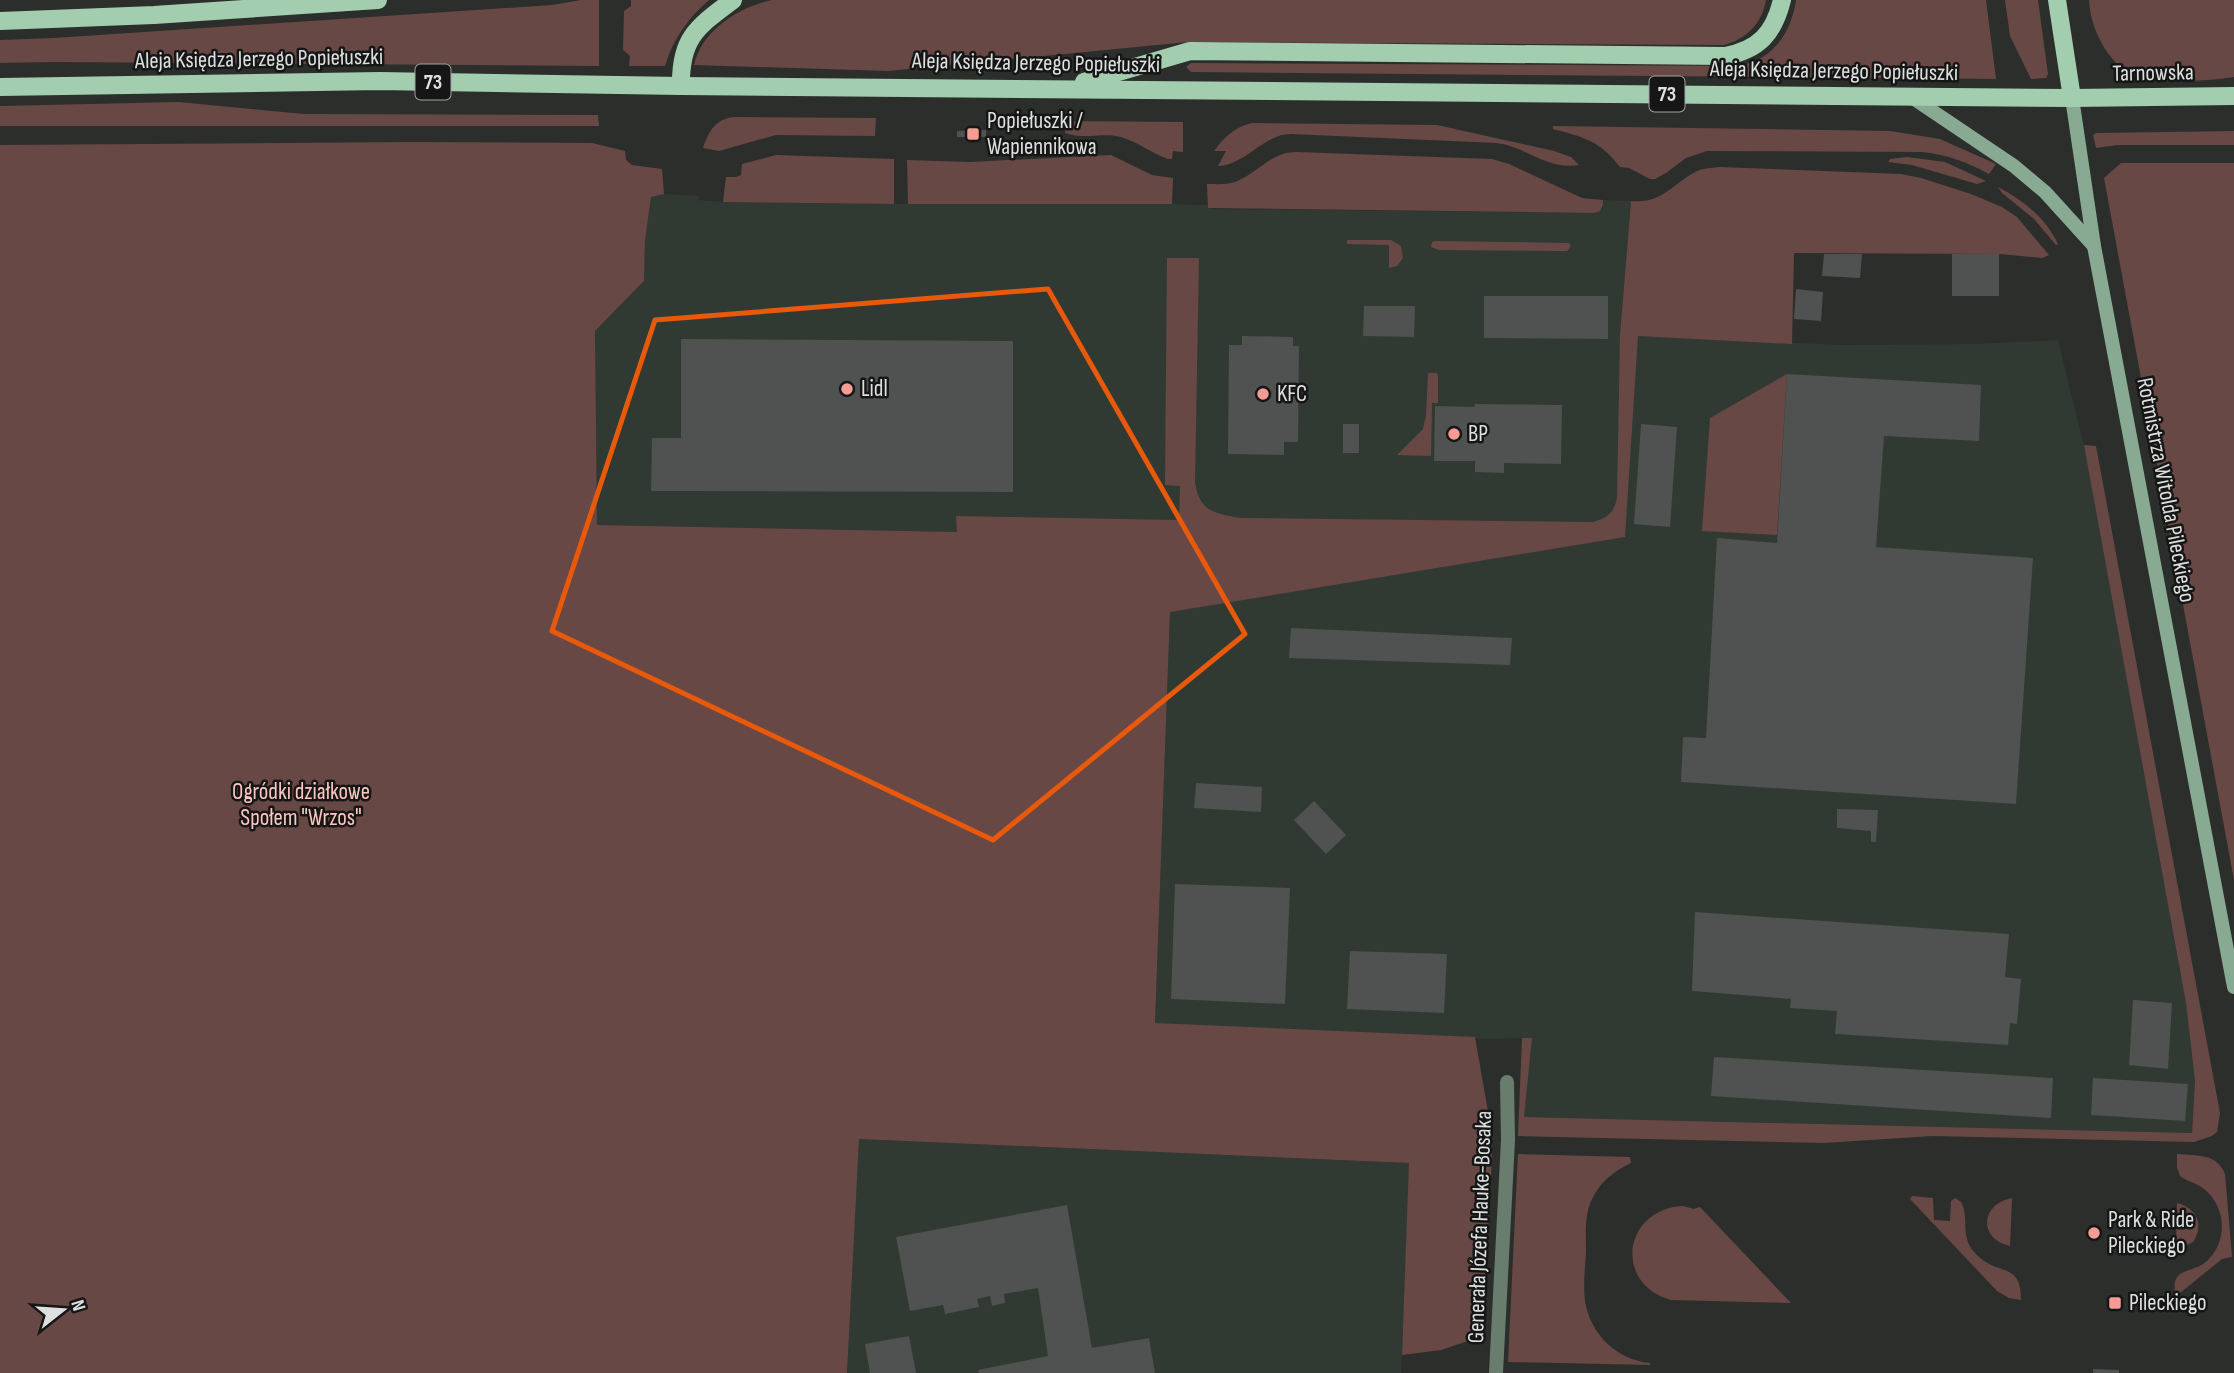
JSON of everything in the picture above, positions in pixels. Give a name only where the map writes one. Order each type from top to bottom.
[{"type":"main road","name":"Aleja Księdza Jerzego Popiełuszki","points":[[0,21],[154,15],[378,0]]},
{"type":"main road","points":[[681,86],[680,64],[690,39],[701,26],[733,0]]},
{"type":"main road","points":[[1064,88],[1190,51],[1725,55],[1740,53],[1756,45],[1769,33],[1778,17],[1782,0]]},
{"type":"main road","name":"Rotmistrza Witolda Pileckiego","points":[[2057,0],[2094,246],[2234,987]]},
{"type":"main road","name":"Aleja Księdza Jerzego Popiełuszki","points":[[0,87],[380,81],[2072,98]]},
{"type":"main road","points":[[1910,96],[2014,166],[2045,192],[2094,246]]},
{"type":"main road","name":"Tarnowska","points":[[2072,98],[2234,96]]},
{"type":"street","name":"Generała Józefa Hauke-Bosaka","points":[[1496,1373],[1508,1140],[1507,1082]]},
{"type":"highlighted area","points":[[1048,289],[1245,634],[993,840],[552,631],[655,320]]},
{"type":"shaded area","points":[[664,194],[699,196],[699,200],[723,202],[1172,204],[1207,205],[1211,209],[1594,213],[1603,208],[1603,200],[1631,201],[1620,335],[1843,345],[2058,340],[2086,454],[2186,1003],[2195,1081],[2192,1133],[1524,1117],[1531,1038],[1489,1039],[1155,1024],[1170,611],[1620,537],[1179,520],[957,516],[957,532],[597,525],[595,331],[644,281],[645,240],[651,197]]},
{"type":"shaded area","points":[[858,1139],[1410,1163],[1401,1373],[847,1373]]},
{"type":"green space","points":[[599,0],[599,66],[0,63],[0,40],[552,5]]},
{"type":"green space","points":[[631,0],[709,0],[682,30],[665,66],[629,66],[630,56],[623,50],[624,11],[631,6]]},
{"type":"green space","points":[[772,0],[1766,0],[1761,16],[1752,29],[1739,39],[1724,45],[1188,42],[888,71],[694,65],[698,52],[713,31],[735,14]]},
{"type":"green space","points":[[1796,0],[1986,0],[1996,79],[1191,72],[1186,67],[1191,63],[1737,66],[1760,58],[1778,44],[1790,24]]},
{"type":"green space","points":[[2005,0],[2038,0],[2048,74],[2046,78],[2031,79],[2010,36]]},
{"type":"green space","points":[[2089,0],[2234,0],[2234,77],[2163,81],[2136,76],[2126,71],[2105,49],[2092,20]]},
{"type":"green space","points":[[179,102],[304,114],[598,115],[599,126],[0,126],[0,106]]},
{"type":"green space","points":[[734,117],[876,118],[875,136],[776,135],[719,151],[703,148],[717,123]]},
{"type":"green space","points":[[1065,121],[1183,122],[1183,152],[1173,151],[1172,159],[1168,159],[1121,137],[1065,133]]},
{"type":"green space","points":[[1252,123],[1437,125],[1554,151],[1571,157],[1579,165],[1556,164],[1497,143],[1291,134],[1281,135],[1237,161],[1218,166],[1226,151],[1214,151],[1235,130]]},
{"type":"green space","points":[[1553,126],[1890,131],[1940,139],[1996,164],[1989,174],[1957,160],[1922,152],[1707,151],[1686,158],[1666,173],[1650,179],[1629,168],[1620,167],[1591,141],[1553,129]]},
{"type":"green space","points":[[2234,131],[2234,145],[2117,145],[2096,148],[2093,135],[2096,133]]},
{"type":"green space","name":"Ogródki działkowe Społem \"Wrzos\"","points":[[592,143],[625,151],[626,160],[632,165],[662,169],[664,194],[651,197],[645,240],[644,281],[595,331],[597,525],[957,532],[956,516],[1179,520],[1180,486],[1165,485],[1167,258],[1199,258],[1195,483],[1200,500],[1210,510],[1240,518],[1593,522],[1609,514],[1617,498],[1620,335],[1631,201],[1660,196],[1697,171],[1719,167],[1901,174],[1971,194],[2002,207],[2017,217],[2049,255],[2042,258],[1999,254],[1794,253],[1792,344],[1638,336],[1625,537],[1170,612],[1155,1023],[1475,1037],[1490,1123],[1492,1157],[1483,1323],[1468,1341],[1441,1350],[1402,1355],[1409,1163],[859,1139],[847,1373],[0,1373],[0,145]]},
{"type":"green space","points":[[1296,152],[1492,159],[1509,164],[1582,198],[1603,200],[1603,205],[1600,211],[1594,213],[1208,208],[1207,184],[1235,182],[1272,159]]},
{"type":"green space","points":[[776,155],[894,159],[894,204],[723,202],[726,177],[741,175],[742,164]]},
{"type":"green space","points":[[1111,155],[1152,175],[1173,178],[1172,204],[908,204],[907,160],[970,162]]},
{"type":"green space","points":[[1907,157],[1945,162],[1986,181],[1977,184],[1912,165],[1888,162],[1890,159]]},
{"type":"green space","points":[[2121,163],[2234,163],[2234,880],[2104,178]]},
{"type":"green space","points":[[1998,187],[2033,211],[2047,226],[2058,244],[2056,245],[2034,219]]},
{"type":"green space","points":[[1347,240],[1391,240],[1401,246],[1403,258],[1397,266],[1389,268],[1389,245],[1347,244]]},
{"type":"green space","points":[[1435,241],[1569,243],[1571,246],[1567,251],[1439,250],[1431,247]]},
{"type":"green space","points":[[1428,373],[1437,373],[1438,376],[1438,403],[1432,403],[1431,456],[1397,455],[1423,429]]},
{"type":"green space","points":[[1787,374],[1777,535],[1702,531],[1710,418]]},
{"type":"green space","points":[[2084,445],[2096,446],[2220,1113],[2217,1132],[2194,1142],[1932,1136],[1824,1143],[1518,1136],[1522,1038],[1532,1038],[1524,1117],[2192,1133],[2195,1081],[2186,1003]]},
{"type":"green space","points":[[1518,1154],[1630,1157],[1631,1163],[1603,1182],[1589,1205],[1586,1225],[1585,1301],[1593,1324],[1607,1343],[1627,1357],[1650,1365],[1508,1362]]},
{"type":"green space","points":[[2177,1154],[2212,1159],[2225,1174],[2232,1257],[2222,1259],[2175,1297],[2176,1278],[2183,1272],[2203,1264],[2211,1256],[2221,1237],[2222,1227],[2221,1216],[2212,1197],[2201,1187],[2180,1176]]},
{"type":"green space","points":[[1912,1196],[1933,1198],[1934,1220],[1950,1221],[1951,1201],[1955,1198],[1961,1202],[1966,1236],[1972,1250],[1987,1263],[2013,1275],[2020,1288],[2021,1300],[2009,1298],[1997,1291],[1910,1199]]},
{"type":"green space","points":[[2012,1198],[2010,1246],[1992,1236],[1987,1222],[1994,1207],[2001,1201]]},
{"type":"green space","points":[[2177,1203],[2194,1213],[2198,1229],[2193,1242],[2176,1250]]},
{"type":"green space","points":[[1683,1206],[1694,1209],[1700,1207],[1791,1303],[1671,1300],[1652,1291],[1640,1279],[1633,1264],[1633,1248],[1638,1233],[1648,1220],[1663,1210]]},
{"type":"building","points":[[986,130],[986,137],[957,137],[957,131]]},
{"type":"building","points":[[1824,254],[1862,254],[1860,278],[1822,276]]},
{"type":"building","points":[[1952,254],[1999,254],[1999,296],[1952,296]]},
{"type":"building","points":[[1796,289],[1823,292],[1821,321],[1794,319]]},
{"type":"building","points":[[1484,296],[1608,296],[1608,339],[1484,338]]},
{"type":"building","points":[[1364,306],[1415,306],[1414,337],[1363,336]]},
{"type":"building","name":"KFC","points":[[1242,336],[1293,337],[1293,346],[1299,346],[1298,442],[1284,442],[1284,455],[1228,454],[1229,345],[1242,345]]},
{"type":"building","name":"Lidl","points":[[681,339],[1013,341],[1013,492],[651,491],[652,438],[681,438]]},
{"type":"building","points":[[1787,374],[1981,385],[1979,441],[1884,436],[1876,547],[2033,558],[2016,804],[1681,782],[1683,737],[1706,738],[1717,538],[1777,543]]},
{"type":"building","points":[[1475,404],[1562,405],[1561,464],[1504,463],[1504,473],[1475,472],[1475,461],[1434,461],[1435,406],[1474,407]]},
{"type":"building","points":[[1343,424],[1359,424],[1359,453],[1343,453]]},
{"type":"building","points":[[1641,424],[1677,427],[1670,527],[1634,524]]},
{"type":"building","points":[[1291,628],[1512,638],[1510,665],[1289,658]]},
{"type":"building","points":[[1196,783],[1262,787],[1261,812],[1194,808]]},
{"type":"building","points":[[1314,801],[1346,835],[1326,854],[1294,820]]},
{"type":"building","points":[[1837,809],[1878,810],[1876,842],[1871,842],[1871,831],[1837,828]]},
{"type":"building","points":[[1175,884],[1290,888],[1285,1004],[1171,999]]},
{"type":"building","points":[[1695,912],[2009,934],[2005,977],[2021,979],[2017,1024],[2010,1023],[2008,1045],[1835,1034],[1837,1011],[1790,1008],[1791,999],[1692,991]]},
{"type":"building","points":[[1350,951],[1447,954],[1444,1013],[1347,1009]]},
{"type":"building","points":[[2133,1000],[2172,1003],[2168,1069],[2129,1065]]},
{"type":"building","points":[[1714,1057],[2053,1078],[2051,1118],[1711,1096]]},
{"type":"building","points":[[2093,1078],[2188,1084],[2185,1121],[2091,1115]]},
{"type":"building","points":[[1067,1205],[1092,1348],[1149,1338],[1155,1373],[979,1373],[978,1370],[1048,1356],[1038,1288],[1004,1294],[1005,1303],[992,1306],[990,1296],[977,1299],[979,1307],[945,1314],[943,1305],[910,1311],[896,1237]]},
{"type":"building","points":[[909,1336],[916,1373],[870,1373],[865,1344]]},
{"type":"building","points":[[2093,1369],[2119,1370],[2119,1373],[2093,1373]]},
{"type":"place","name":"Popiełuszki / Wapiennikowa","points":[[973,134]]},
{"type":"place","name":"Lidl","points":[[847,389]]},
{"type":"place","name":"KFC","points":[[1263,394]]},
{"type":"place","name":"BP","points":[[1454,434]]},
{"type":"place","name":"Park & Ride Pileckiego","points":[[2094,1233]]},
{"type":"place","name":"Pileckiego","points":[[2115,1303]]}]
